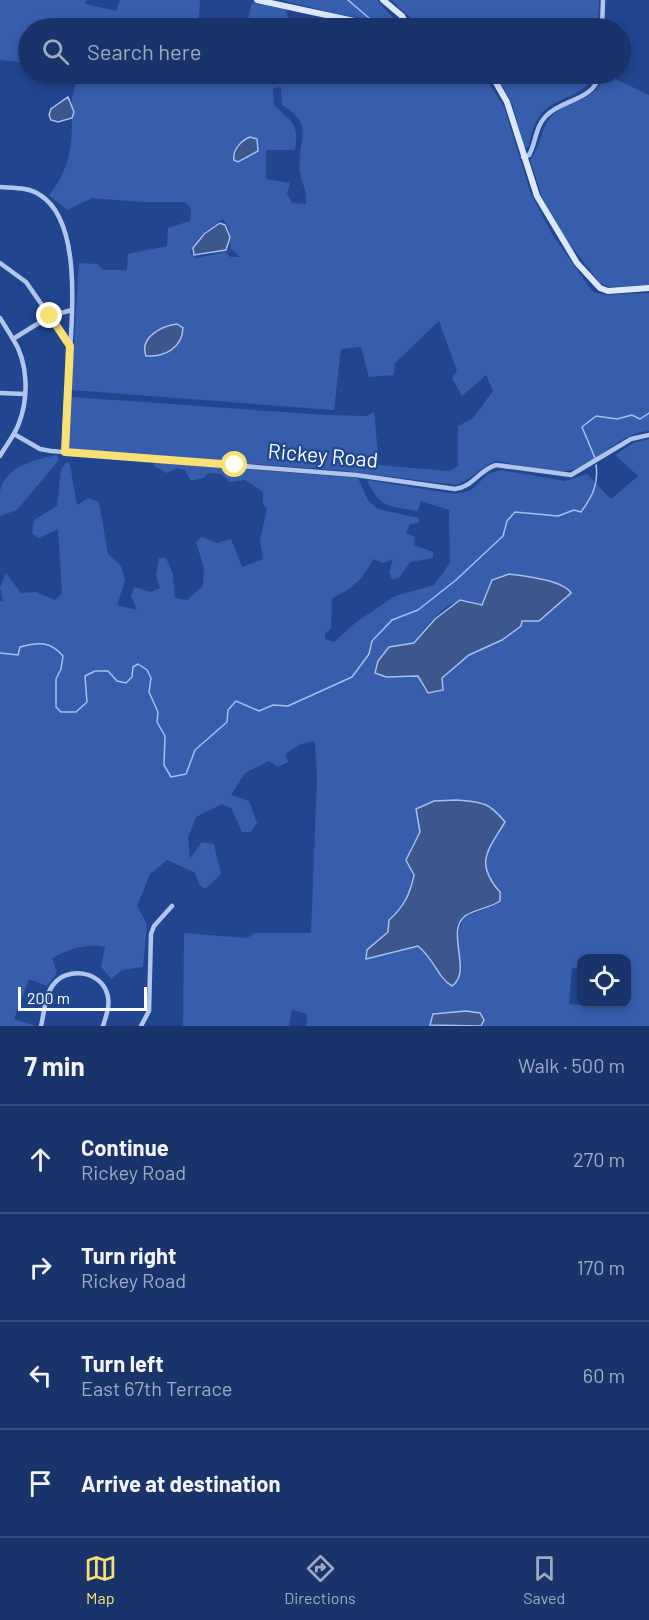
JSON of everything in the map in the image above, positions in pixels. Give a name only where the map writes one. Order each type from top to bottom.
[{"type":"street","points":[[257,0],[340,18]]},
{"type":"street","points":[[383,0],[403,18]]},
{"type":"street","points":[[602,18],[603,0]]},
{"type":"street","points":[[496,84],[507,102],[523,157],[548,218],[593,283],[608,291],[649,288]]},
{"type":"street","points":[[523,157],[529,155],[538,128],[545,117],[556,108],[588,93],[596,84]]},
{"type":"street","points":[[0,187],[36,193],[55,210],[66,234],[72,267],[72,310],[65,452]]},
{"type":"street","points":[[0,263],[26,282],[70,346]]},
{"type":"street","points":[[13,339],[50,316],[72,310]]},
{"type":"street","points":[[0,318],[23,358],[24,394],[21,417],[14,434],[0,456]]},
{"type":"street","points":[[0,393],[24,394]]},
{"type":"street","name":"Rickey Road","points":[[14,434],[40,449],[356,475],[455,489],[468,486],[485,470],[496,465],[571,475],[631,439],[649,435]]},
{"type":"street","points":[[141,1026],[148,1011],[151,934],[154,926],[172,906]]},
{"type":"street","points":[[41,1026],[52,986],[58,979],[70,974],[84,973],[96,978],[104,986],[108,998],[105,1026]]},
{"type":"shaded area","points":[[0,0],[86,0],[85,4],[116,11],[120,0],[200,0],[199,18],[18,18],[18,62],[0,60]]},
{"type":"shaded area","points":[[281,0],[377,0],[393,18],[360,18]]},
{"type":"shaded area","points":[[391,0],[599,0],[598,18],[411,18]]},
{"type":"shaded area","points":[[252,3],[285,9],[288,18],[248,18]]},
{"type":"shaded area","points":[[75,84],[489,84],[504,107],[531,194],[553,236],[593,292],[607,295],[649,293],[649,431],[637,433],[616,443],[577,468],[550,471],[496,461],[456,485],[346,471],[71,450],[67,442],[69,399],[72,397],[325,415],[366,416],[374,412],[379,465],[449,471],[458,466],[458,426],[473,418],[493,391],[486,375],[462,396],[452,378],[457,371],[439,321],[395,363],[394,375],[369,377],[361,347],[341,349],[334,410],[71,390],[79,263],[97,264],[104,270],[127,270],[128,254],[167,246],[168,228],[190,221],[191,208],[184,202],[141,202],[92,198],[67,210],[49,195],[63,172],[70,150],[72,97]],"holes":[[[281,87],[282,105],[293,113],[302,127],[300,172],[306,194],[306,204],[292,203],[287,194],[290,183],[266,179],[266,150],[295,150],[295,129],[274,105],[273,88]],[[223,219],[229,228],[231,249],[240,257],[231,257],[225,252],[196,258],[190,252],[202,234]]]},
{"type":"shaded area","points":[[501,84],[588,84],[543,112],[534,126],[528,148],[524,147],[512,103]]},
{"type":"shaded area","points":[[600,84],[626,84],[649,95],[649,285],[609,287],[599,282],[568,242],[542,197],[530,160],[549,119],[561,108],[595,91]]},
{"type":"shaded area","points":[[68,97],[74,112],[72,118],[58,122],[51,120],[49,115],[51,109]]},
{"type":"shaded area","points":[[250,137],[257,139],[258,151],[238,162],[234,160],[238,146]]},
{"type":"shaded area","points":[[220,223],[225,225],[230,237],[226,250],[194,255],[193,248],[204,234]]},
{"type":"shaded area","points":[[177,324],[183,328],[176,346],[160,355],[146,356],[146,343],[149,338],[165,327]]},
{"type":"shaded area","points":[[649,439],[649,1026],[306,1026],[307,1014],[292,1010],[289,1026],[183,1026],[184,933],[247,938],[255,933],[311,933],[317,779],[315,741],[301,744],[285,754],[288,762],[278,767],[269,761],[245,773],[231,795],[249,801],[257,823],[251,832],[242,832],[231,808],[222,804],[196,817],[188,838],[190,858],[202,842],[214,844],[221,874],[205,889],[200,885],[194,872],[167,860],[150,874],[137,906],[147,924],[143,967],[122,970],[111,979],[101,967],[105,947],[84,946],[65,952],[52,958],[57,973],[47,986],[29,979],[14,1019],[36,1026],[0,1026],[0,601],[3,601],[0,588],[6,573],[21,593],[36,592],[55,600],[62,593],[58,529],[39,538],[32,534],[34,520],[57,506],[61,469],[67,462],[70,465],[77,505],[88,498],[99,502],[108,554],[121,566],[125,581],[117,605],[137,610],[131,596],[134,587],[150,592],[160,588],[156,575],[159,558],[166,558],[173,574],[175,598],[187,600],[203,586],[204,568],[196,542],[202,537],[217,543],[231,539],[242,567],[263,559],[260,540],[267,509],[263,504],[263,492],[245,480],[230,482],[221,474],[208,473],[204,478],[191,481],[185,470],[177,468],[167,473],[154,466],[154,462],[358,478],[368,500],[378,509],[419,518],[419,523],[410,524],[406,533],[415,537],[414,545],[433,552],[433,558],[410,562],[399,578],[392,579],[389,573],[393,559],[383,563],[373,559],[357,583],[332,598],[331,629],[325,634],[325,639],[334,642],[355,623],[395,596],[434,585],[450,563],[449,510],[421,501],[418,511],[386,505],[376,496],[367,480],[455,494],[471,490],[488,474],[500,470],[565,481],[587,474],[611,499],[638,476],[615,455],[633,443]],"holes":[[[509,574],[546,581],[548,612],[539,621],[521,621],[521,626],[502,640],[469,655],[442,678],[442,690],[424,690],[418,676],[378,661],[388,647],[414,644],[434,619],[453,603],[465,600],[482,605],[492,580]],[[434,801],[483,802],[498,833],[492,841],[486,856],[486,863],[490,877],[500,892],[493,906],[464,917],[459,930],[458,944],[462,971],[443,981],[432,958],[418,946],[366,959],[367,950],[388,932],[389,920],[398,912],[408,896],[411,879],[410,848],[420,832],[420,818]]]},
{"type":"shaded area","points":[[57,455],[59,460],[17,510],[0,516],[0,492],[7,476],[22,466]]},
{"type":"shaded area","points":[[509,574],[552,582],[571,593],[539,621],[522,621],[521,626],[502,640],[469,655],[442,678],[443,690],[428,693],[418,676],[386,677],[375,673],[378,661],[389,647],[414,643],[435,619],[460,600],[482,605],[492,580]]},
{"type":"shaded area","points":[[457,800],[484,804],[494,810],[505,822],[486,857],[487,873],[500,892],[500,901],[465,916],[460,923],[457,932],[460,971],[458,979],[452,986],[418,946],[366,959],[367,950],[388,932],[389,920],[406,900],[411,888],[414,875],[406,860],[420,832],[416,809],[434,801]]},
{"type":"shaded area","points":[[466,1011],[480,1013],[484,1020],[481,1026],[430,1025],[433,1014]]},
{"type":"waterway","points":[[348,0],[369,18]]},
{"type":"waterway","points":[[595,458],[582,427],[596,416],[617,419],[632,415],[640,419],[649,413]]},
{"type":"waterway","points":[[0,653],[18,655],[20,647],[33,644],[49,645],[58,651],[63,656],[61,669],[56,679],[56,707],[61,712],[76,712],[87,702],[85,676],[95,671],[108,671],[117,681],[126,683],[132,677],[133,667],[138,664],[147,670],[151,678],[149,692],[158,712],[157,722],[165,736],[164,765],[171,777],[186,774],[195,750],[227,722],[228,710],[236,701],[259,711],[273,705],[288,706],[352,677],[369,654],[372,641],[392,620],[418,610],[456,580],[503,536],[507,521],[515,512],[558,516],[574,510],[581,512],[594,490],[596,465]]},
{"type":"route","points":[[50,316],[70,346],[65,452],[235,465]]}]
